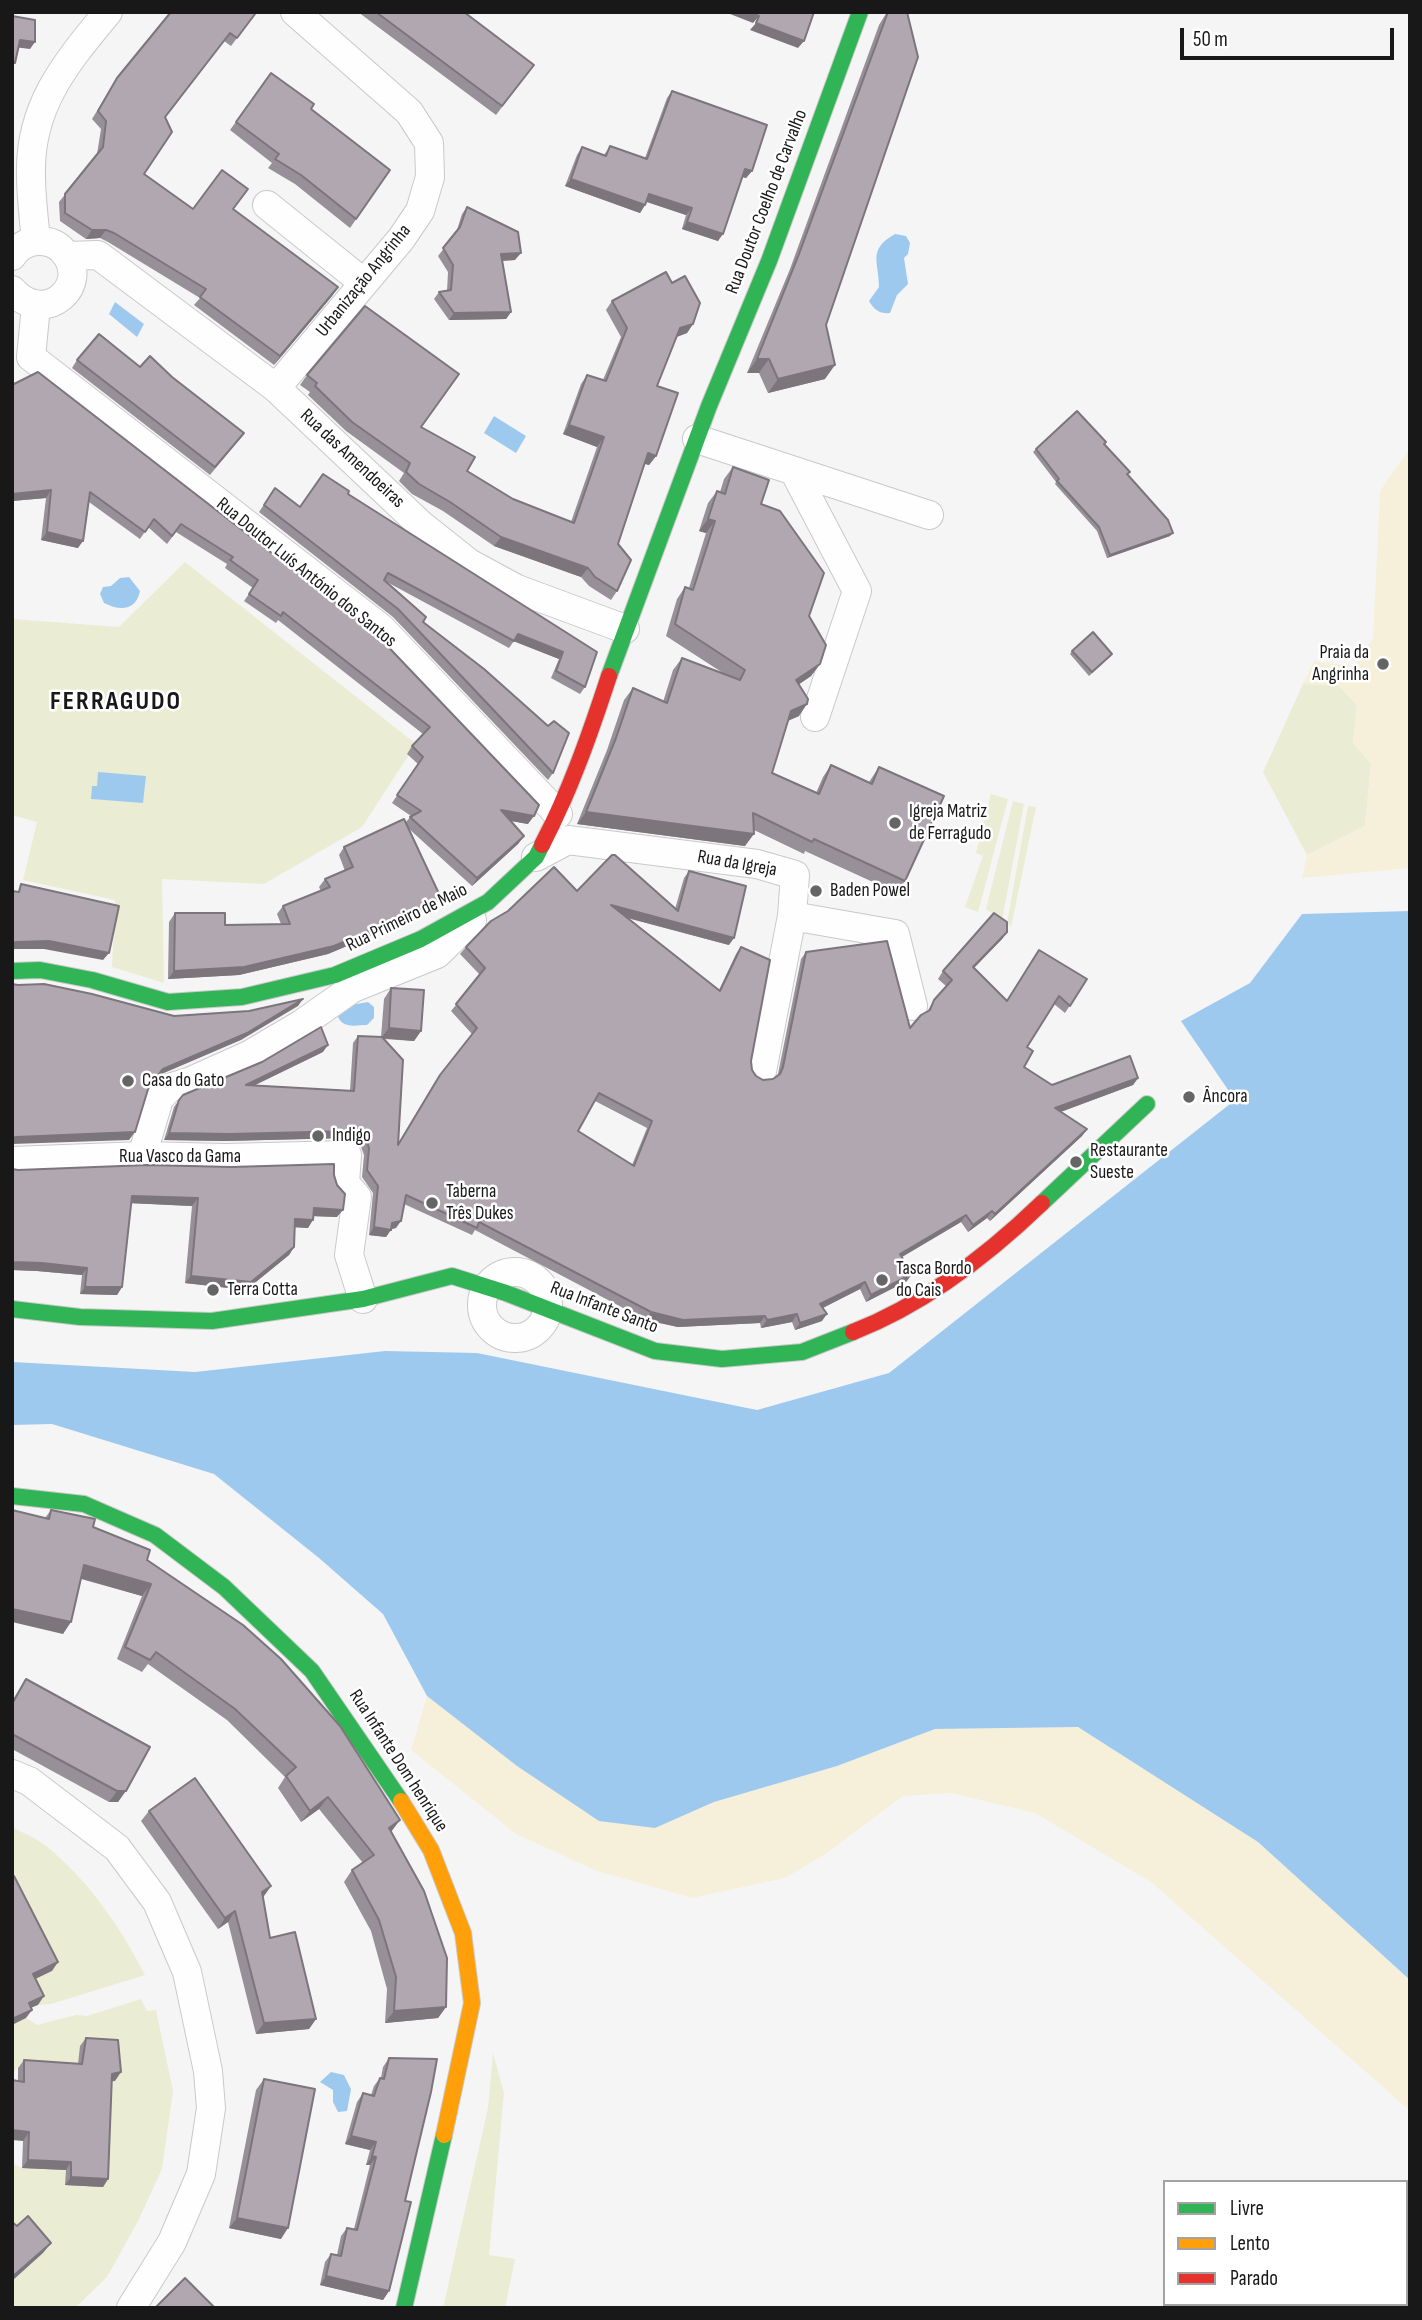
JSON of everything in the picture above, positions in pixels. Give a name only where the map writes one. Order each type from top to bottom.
[{"type":"street","points":[[36,241],[30,174],[35,130],[48,92],[69,60],[108,12]]},
{"type":"street","name":"Urbanização Angrinha","points":[[276,388],[401,239],[420,211],[430,177],[429,143],[409,112],[295,12]]},
{"type":"street","name":"Rua Doutor Coelho de Carvalho","points":[[709,406],[769,261],[860,12]]},
{"type":"street","points":[[267,205],[364,283]]},
{"type":"street","points":[[12,256],[25,244],[48,242],[59,247],[72,266],[69,287],[64,296],[55,302],[36,306],[26,303],[12,290]]},
{"type":"street","name":"Rua das Amendoeiras","points":[[67,256],[99,255],[276,388],[420,524],[468,563],[516,589],[625,629]]},
{"type":"street","points":[[22,360],[36,306]]},
{"type":"street","name":"Rua Doutor Luís António dos Santos","points":[[22,360],[381,628],[558,814]]},
{"type":"street","name":"Rua Primeiro de Maio","points":[[12,971],[40,970],[92,980],[168,1002],[242,997],[335,975],[421,939],[488,902],[537,857],[558,814],[587,742],[625,629],[709,406]]},
{"type":"street","points":[[697,439],[929,515]]},
{"type":"street","points":[[794,471],[857,591],[816,718]]},
{"type":"street","name":"Rua da Igreja","points":[[537,857],[568,840],[757,864],[795,875],[792,916]]},
{"type":"street","points":[[142,1156],[159,1099],[169,1088],[249,1055],[300,1025],[353,988],[437,954],[488,902]]},
{"type":"street","points":[[762,1071],[792,916],[895,934],[913,1006]]},
{"type":"street","name":"Rua Infante Santo","points":[[548,1309],[655,1351],[722,1359],[802,1352],[868,1326],[935,1291],[1016,1229],[1147,1104]]},
{"type":"street","name":"Rua Vasco da Gama","points":[[12,1161],[142,1156],[225,1158],[347,1155],[345,1183],[357,1197],[349,1255],[363,1299]]},
{"type":"street","points":[[509,1272],[530,1275],[545,1289],[548,1299],[546,1319],[531,1335],[521,1338],[501,1335],[486,1321],[482,1311],[486,1286],[509,1272]]},
{"type":"street","points":[[12,1309],[80,1317],[212,1321],[363,1299],[452,1276],[486,1286]]},
{"type":"street","name":"Rua Infante Dom henrique","points":[[12,1496],[84,1504],[155,1535],[224,1587],[312,1671],[387,1777],[431,1850],[463,1933],[472,2003],[431,2197],[404,2308]]},
{"type":"street","points":[[12,1774],[29,1781],[117,1847],[157,1902],[187,1972],[208,2071],[211,2108],[201,2174],[172,2242],[131,2308]]},
{"type":"green space","points":[[185,562],[416,744],[362,827],[264,884],[162,879],[164,983],[112,967],[115,900],[23,880],[37,822],[12,815],[12,619],[119,627]]},
{"type":"green space","points":[[1303,684],[1338,685],[1357,705],[1353,743],[1371,764],[1365,826],[1307,855],[1263,772]]},
{"type":"green space","points":[[991,794],[1008,799],[978,912],[965,907],[983,856],[976,853]]},
{"type":"green space","points":[[1013,801],[1024,804],[1002,920],[986,909]]},
{"type":"green space","points":[[1028,806],[1036,807],[1011,927],[1007,923]]},
{"type":"green space","points":[[12,1827],[42,1843],[76,1874],[114,1922],[145,1975],[51,2004],[38,2005],[27,1983],[51,1971],[12,1892]]},
{"type":"green space","points":[[141,1999],[147,2011],[156,2010],[173,2091],[162,2169],[138,2221],[107,2277],[75,2308],[12,2308],[12,2281],[43,2253],[12,2220],[12,2163],[22,2168],[66,2170],[65,2185],[77,2067],[19,2065],[12,2075],[12,2025],[26,2018],[37,2025],[76,2015],[87,2016]]},
{"type":"green space","points":[[493,2053],[504,2093],[489,2255],[515,2259],[505,2308],[443,2308],[488,2108]]},
{"type":"sand","name":"Praia da Angrinha","points":[[1410,448],[1410,868],[1302,878],[1307,855],[1365,826],[1371,764],[1353,743],[1357,705],[1338,685],[1303,684],[1314,661],[1355,666],[1373,638],[1380,491]]},
{"type":"sand","points":[[427,1696],[517,1766],[655,1828],[714,1802],[837,1766],[935,1729],[1078,1727],[1258,1842],[1410,1980],[1410,2111],[1151,1882],[1035,1813],[951,1793],[903,1796],[827,1853],[785,1878],[692,1898],[597,1871],[516,1834],[411,1750]]},
{"type":"water","points":[[895,234],[906,236],[910,243],[908,254],[904,258],[908,284],[897,295],[890,313],[883,313],[875,309],[869,301],[879,287],[876,257],[878,251],[886,240]]},
{"type":"water","points":[[115,302],[144,324],[137,337],[109,314]]},
{"type":"water","points":[[494,416],[526,436],[516,453],[484,433]]},
{"type":"water","points":[[129,577],[140,591],[135,602],[127,608],[104,603],[100,594],[103,587],[111,586],[120,578]]},
{"type":"water","points":[[98,772],[146,776],[143,803],[91,799],[92,786],[97,786]]},
{"type":"water","points":[[1410,911],[1410,1980],[1258,1842],[1078,1727],[935,1729],[837,1766],[714,1802],[655,1828],[599,1821],[517,1766],[427,1696],[383,1614],[319,1558],[214,1474],[52,1424],[12,1425],[12,1362],[195,1372],[385,1351],[477,1353],[757,1410],[889,1373],[1235,1100],[1181,1021],[1250,983],[1302,914]]},
{"type":"water","points":[[368,1002],[374,1007],[374,1018],[367,1025],[347,1025],[338,1017],[346,1006]]},
{"type":"water","points":[[331,2072],[344,2075],[351,2089],[347,2111],[338,2112],[333,2102],[333,2090],[320,2082]]},
{"type":"building","points":[[171,12],[255,14],[237,38],[230,33],[165,117],[172,132],[144,174],[193,209],[222,170],[248,189],[233,209],[338,287],[280,356],[200,297],[206,289],[114,233],[92,230],[65,213],[65,194],[103,147],[106,121],[98,111],[117,78]]},
{"type":"building","points":[[376,12],[464,12],[534,65],[502,106]]},
{"type":"building","points":[[750,12],[814,12],[804,41],[756,23],[759,16]]},
{"type":"building","points":[[888,12],[907,12],[918,57],[826,325],[835,365],[778,379],[769,359],[757,359],[799,254]]},
{"type":"building","points":[[12,16],[35,20],[35,42],[20,40],[15,63],[12,62]]},
{"type":"building","points":[[271,73],[314,104],[311,109],[390,170],[356,219],[301,175],[275,159],[279,154],[236,122]]},
{"type":"building","points":[[672,91],[767,125],[752,171],[745,169],[723,234],[687,222],[692,208],[649,194],[645,205],[571,179],[582,147],[606,156],[610,146],[647,159]]},
{"type":"building","points":[[467,207],[518,232],[521,253],[501,254],[511,312],[454,313],[439,292],[451,290],[453,265],[443,248],[460,227]]},
{"type":"building","points":[[666,272],[672,283],[685,276],[700,303],[693,324],[680,328],[657,386],[678,393],[656,456],[648,453],[618,544],[631,560],[617,591],[595,577],[588,568],[501,537],[419,484],[406,472],[410,463],[352,422],[307,375],[365,306],[459,374],[421,427],[475,457],[467,471],[513,499],[574,523],[604,437],[569,425],[587,375],[606,381],[627,328],[612,301]]},
{"type":"building","points":[[99,334],[140,367],[150,356],[172,377],[244,433],[215,467],[77,360]]},
{"type":"building","points":[[38,372],[375,633],[539,805],[534,816],[501,810],[524,836],[477,878],[410,817],[421,811],[397,795],[423,757],[412,746],[430,727],[283,612],[281,616],[249,594],[258,580],[230,560],[233,557],[181,524],[172,536],[154,519],[145,532],[90,492],[83,541],[47,532],[51,490],[12,494],[12,385]]},
{"type":"building","points":[[1077,411],[1106,442],[1104,444],[1130,472],[1127,474],[1168,520],[1173,533],[1110,555],[1099,527],[1057,481],[1059,479],[1036,449]]},
{"type":"building","points":[[733,467],[769,480],[761,504],[780,511],[824,573],[809,616],[826,645],[820,664],[796,680],[808,699],[807,704],[791,711],[772,773],[819,794],[831,765],[872,784],[879,767],[944,796],[905,881],[814,839],[812,842],[753,813],[754,834],[586,812],[633,688],[667,703],[682,658],[740,680],[745,670],[675,624],[685,587],[693,590],[715,521],[708,519],[717,491],[725,494]]},
{"type":"building","points":[[323,474],[349,491],[348,494],[597,652],[585,687],[556,671],[563,652],[518,634],[514,641],[388,573],[384,580],[426,617],[423,622],[484,669],[548,726],[554,721],[569,733],[553,773],[398,609],[264,505],[275,488],[300,507]]},
{"type":"building","points":[[1093,632],[1112,654],[1092,672],[1072,651]]},
{"type":"building","points":[[404,819],[441,898],[334,946],[244,967],[174,971],[175,913],[225,913],[225,925],[290,924],[283,906],[330,887],[325,879],[353,867],[344,847]]},
{"type":"building","points":[[612,855],[678,911],[689,871],[746,886],[734,938],[611,905],[720,991],[741,947],[770,960],[751,1061],[752,1070],[763,1080],[773,1079],[780,1074],[783,1067],[806,952],[887,941],[910,1028],[921,1015],[930,1010],[934,1000],[952,980],[943,971],[994,913],[1007,922],[1007,932],[973,967],[1007,1001],[1039,950],[1087,979],[1070,1006],[1059,996],[1027,1047],[1033,1051],[1024,1067],[1052,1085],[1130,1056],[1138,1078],[1055,1108],[1087,1129],[995,1214],[992,1211],[973,1225],[966,1215],[900,1254],[912,1274],[871,1295],[865,1282],[820,1304],[827,1314],[800,1323],[797,1314],[767,1320],[765,1316],[683,1320],[651,1312],[479,1222],[477,1228],[406,1195],[401,1221],[392,1223],[391,1230],[374,1227],[378,1186],[367,1170],[369,1148],[366,1139],[352,1131],[169,1133],[183,1095],[262,1062],[321,1027],[328,1045],[246,1085],[354,1091],[358,1036],[382,1037],[403,1060],[398,1145],[440,1075],[477,1028],[456,1004],[485,968],[466,947],[491,921],[508,911],[554,867],[577,891]],"holes":[[[599,1093],[652,1121],[634,1166],[578,1131]]]},
{"type":"building","points":[[21,884],[119,906],[109,953],[49,941],[12,943],[12,891],[19,892]]},
{"type":"building","points":[[12,984],[44,984],[174,1016],[249,1011],[303,999],[247,1033],[163,1069],[149,1086],[135,1132],[12,1138]]},
{"type":"building","points":[[391,988],[424,990],[421,1031],[389,1028]]},
{"type":"building","points":[[334,1164],[337,1185],[345,1194],[343,1210],[314,1208],[313,1220],[295,1219],[294,1247],[251,1282],[191,1276],[198,1198],[132,1196],[122,1287],[85,1287],[87,1268],[12,1262],[12,1169]]},
{"type":"building","points":[[12,1510],[49,1519],[51,1510],[95,1519],[93,1527],[150,1550],[147,1560],[243,1625],[281,1659],[340,1726],[400,1820],[389,1828],[424,1891],[447,1958],[446,2007],[394,2011],[396,1977],[379,1920],[352,1870],[374,1855],[328,1797],[310,1811],[286,1776],[296,1767],[235,1709],[156,1652],[150,1660],[125,1647],[151,1584],[84,1565],[71,1622],[12,1609]]},
{"type":"building","points":[[26,1679],[150,1747],[126,1791],[117,1791],[12,1734],[12,1704]]},
{"type":"building","points":[[195,1778],[271,1886],[262,1892],[270,1938],[295,1932],[316,2019],[264,2023],[235,1911],[225,1918],[149,1811]]},
{"type":"building","points":[[14,1876],[58,1962],[33,1974],[44,1996],[29,2003],[32,2010],[12,2019],[12,1877]]},
{"type":"building","points":[[86,2038],[118,2040],[121,2072],[112,2074],[108,2179],[71,2177],[71,2162],[28,2160],[29,2132],[12,2130],[12,2080],[24,2082],[24,2060],[82,2064]]},
{"type":"building","points":[[389,2058],[437,2059],[405,2201],[411,2202],[389,2291],[326,2276],[331,2254],[341,2256],[347,2228],[357,2230],[376,2157],[372,2156],[376,2142],[351,2136],[363,2093],[374,2096],[380,2078],[384,2079]]},
{"type":"building","points":[[264,2079],[315,2089],[288,2228],[237,2218]]},
{"type":"building","points":[[28,2216],[51,2243],[12,2277],[12,2222],[17,2226]]},
{"type":"building","points":[[185,2278],[215,2308],[155,2308]]},
{"type":"traffic: fast","points":[[609,676],[709,406],[769,261],[860,12]]},
{"type":"traffic: fast","points":[[12,971],[40,970],[92,980],[168,1002],[242,997],[335,975],[421,939],[488,902],[536,857],[542,845]]},
{"type":"traffic: fast","points":[[1042,1203],[1147,1104]]},
{"type":"traffic: fast","points":[[12,1309],[80,1317],[212,1321],[363,1299],[452,1276],[506,1293],[655,1351],[722,1359],[802,1352],[853,1332]]},
{"type":"traffic: fast","points":[[12,1496],[84,1504],[155,1535],[224,1587],[312,1671],[401,1801]]},
{"type":"traffic: fast","points":[[404,2308],[444,2135]]},
{"type":"traffic: slow","points":[[401,1801],[431,1850],[463,1933],[472,2003],[444,2135]]},
{"type":"traffic: jam","points":[[542,845],[579,762],[609,676]]},
{"type":"traffic: jam","points":[[853,1332],[880,1321],[954,1277],[999,1242],[1042,1203]]},
{"type":"place","name":"Praia da Angrinha","points":[[1383,664]]},
{"type":"place","name":"Igreja Matriz de Ferragudo","points":[[895,823]]},
{"type":"place","name":"Baden Powel","points":[[816,891]]},
{"type":"place","name":"Casa do Gato","points":[[128,1081]]},
{"type":"place","name":"Âncora","points":[[1189,1097]]},
{"type":"place","name":"Indigo","points":[[318,1136]]},
{"type":"place","name":"Restaurante Sueste","points":[[1076,1162]]},
{"type":"place","name":"Taberna Três Dukes","points":[[432,1203]]},
{"type":"place","name":"Tasca Bordo do Cais","points":[[882,1280]]},
{"type":"place","name":"Terra Cotta","points":[[213,1290]]},
{"type":"district","name":"FERRAGUDO","points":[[116,702]]}]
